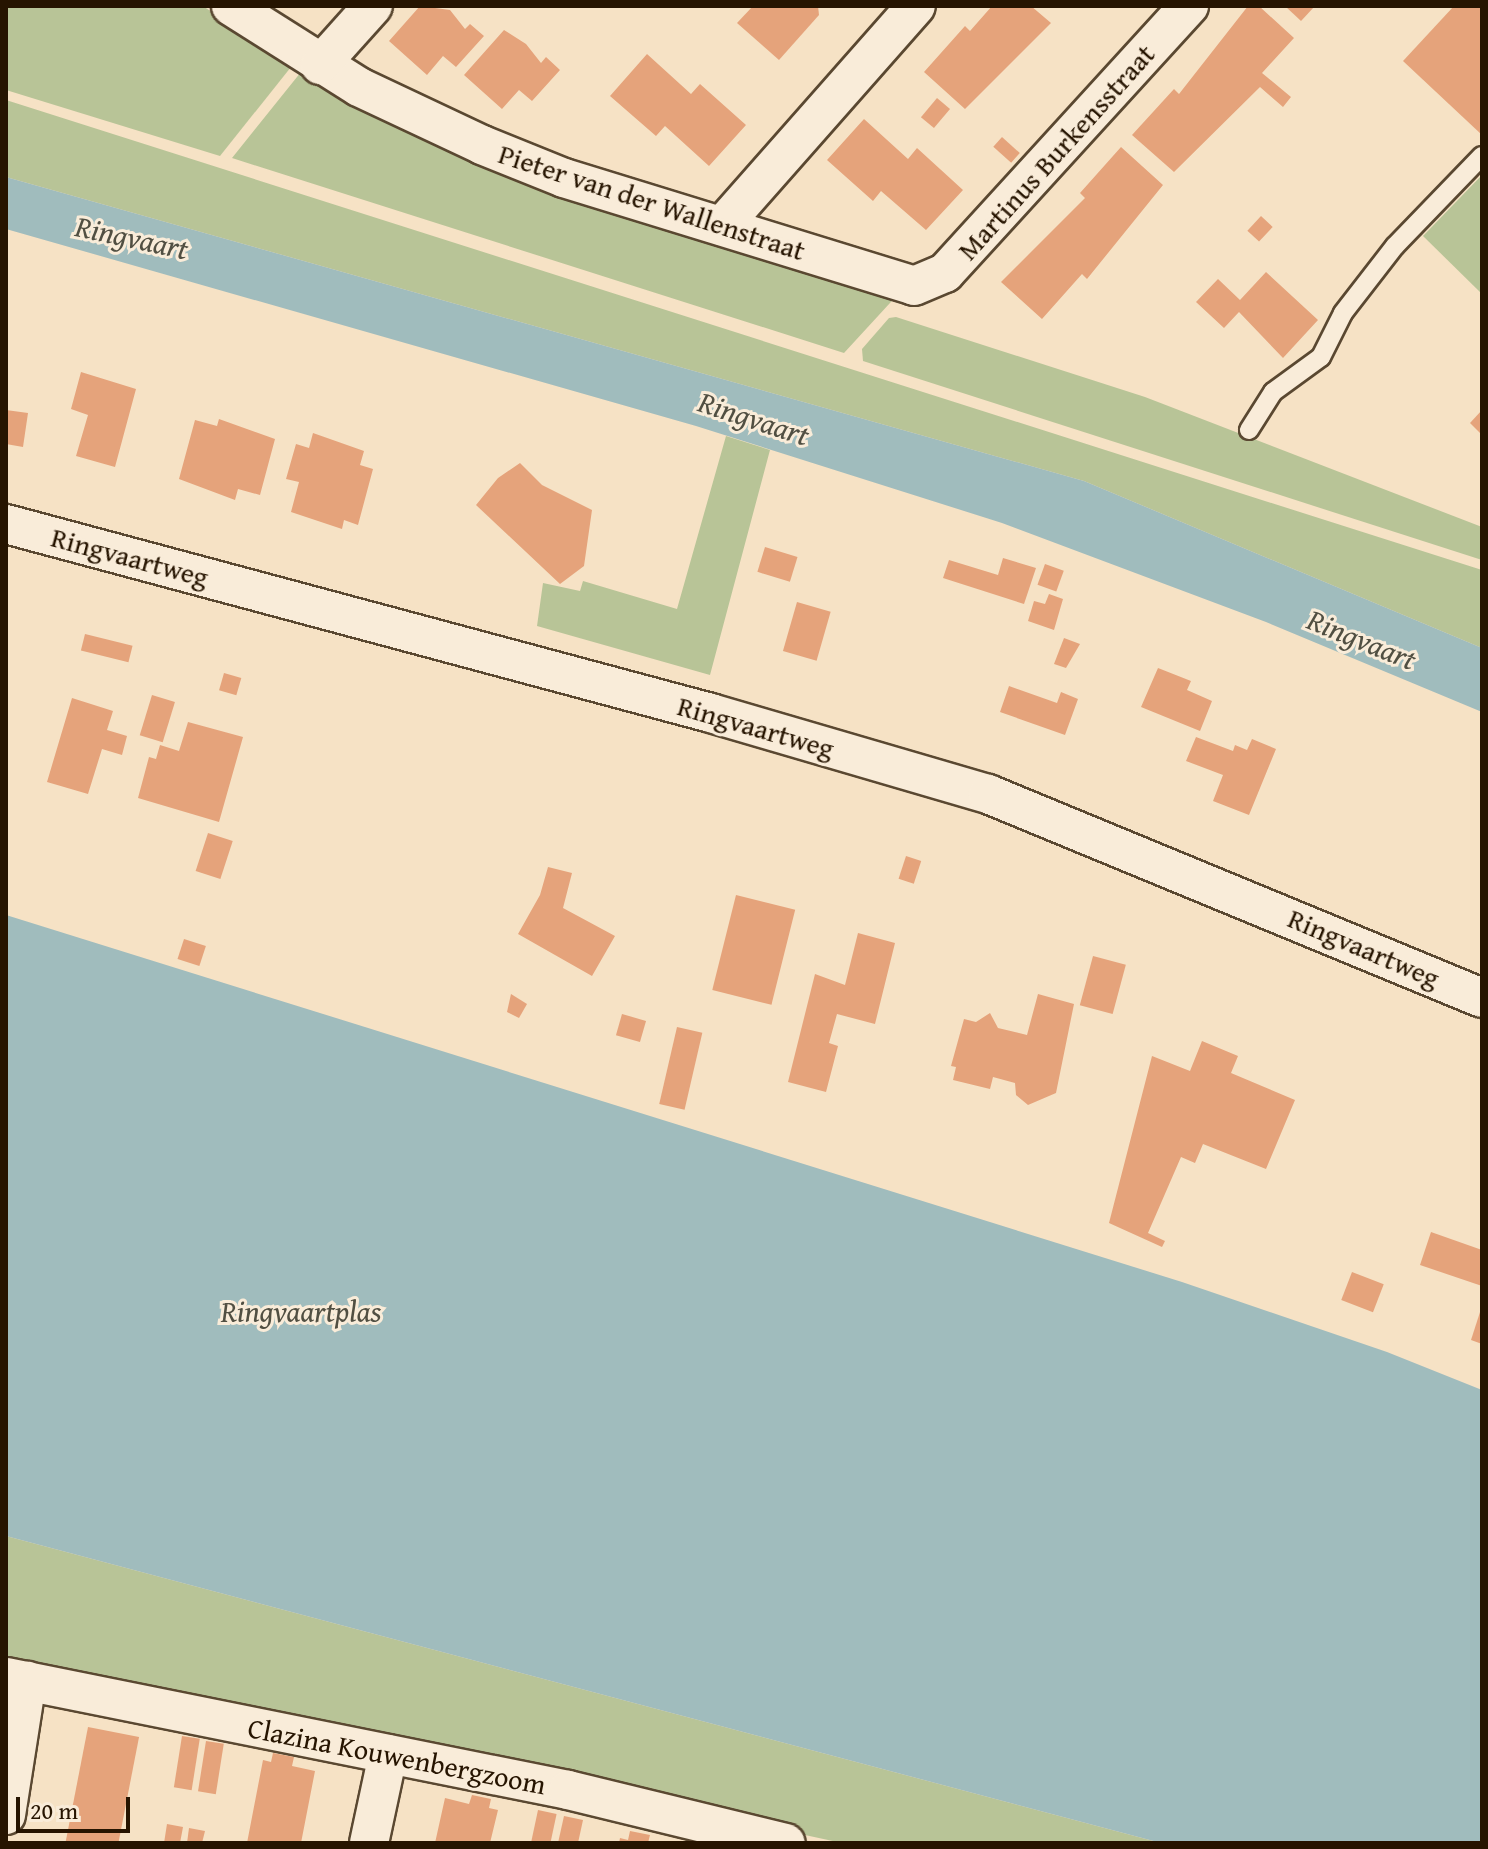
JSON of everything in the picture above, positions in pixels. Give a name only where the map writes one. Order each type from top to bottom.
[{"type":"street","name":"Pieter van der Wallenstraat","points":[[231,6],[320,65],[440,128],[518,160],[914,286]]},
{"type":"street","points":[[320,65],[373,6]]},
{"type":"street","points":[[722,226],[916,6]]},
{"type":"street","name":"Martinus Burkensstraat","points":[[914,286],[945,273],[1189,6]]},
{"type":"street","name":"Ringvaartweg","points":[[6,524],[711,713],[988,794],[1482,998]]},
{"type":"street","points":[[6,1815],[16,1679]]},
{"type":"street","name":"Clazina Kouwenbergzoom","points":[[16,1679],[388,1754],[743,1837],[786,1843]]},
{"type":"street","points":[[369,1843],[388,1754]]},
{"type":"lane","points":[[1249,430],[1273,392],[1321,357],[1343,313],[1395,246],[1482,156]]},
{"type":"green space","points":[[6,6],[203,6],[291,67],[220,156],[6,90]]},
{"type":"green space","points":[[301,72],[374,114],[504,174],[901,291],[844,353],[232,158]]},
{"type":"green space","points":[[6,100],[1482,570],[1482,648],[1084,481],[6,177]]},
{"type":"green space","points":[[1482,175],[1482,294],[1423,236]]},
{"type":"green space","points":[[896,317],[1145,397],[1482,527],[1482,560],[863,361],[862,349],[889,318]]},
{"type":"green space","points":[[726,436],[770,450],[710,675],[537,626],[543,583],[580,591],[583,581],[677,609]]},
{"type":"green space","points":[[6,1536],[1161,1843],[842,1843],[6,1663]]},
{"type":"water","name":"Ringvaart","points":[[6,177],[1084,481],[1482,648],[1482,712],[1266,622],[1002,523],[696,426],[6,229]]},
{"type":"water","name":"Ringvaartplas","points":[[6,915],[1182,1282],[1387,1352],[1482,1390],[1482,1843],[1161,1843],[6,1536]]},
{"type":"building","points":[[420,6],[450,10],[465,29],[470,24],[484,36],[456,67],[443,56],[427,75],[389,41]]},
{"type":"building","points":[[753,6],[818,6],[819,15],[779,60],[737,23]]},
{"type":"building","points":[[992,6],[1031,6],[1051,23],[965,109],[924,72],[965,26],[970,31]]},
{"type":"building","points":[[1248,6],[1259,6],[1294,38],[1262,73],[1291,97],[1283,107],[1260,87],[1174,172],[1132,135],[1174,89],[1179,94]]},
{"type":"building","points":[[1285,6],[1315,6],[1301,21]]},
{"type":"building","points":[[1454,6],[1482,6],[1482,135],[1403,61]]},
{"type":"building","points":[[504,30],[526,44],[541,63],[546,57],[560,70],[532,101],[519,90],[502,109],[464,75]]},
{"type":"building","points":[[647,54],[691,94],[700,84],[746,125],[709,166],[665,126],[656,136],[610,96]]},
{"type":"building","points":[[937,98],[950,109],[934,128],[921,117]]},
{"type":"building","points":[[864,119],[908,159],[917,148],[963,190],[926,230],[881,191],[873,201],[827,160]]},
{"type":"building","points":[[1002,137],[1020,153],[1011,163],[993,147]]},
{"type":"building","points":[[1121,147],[1163,185],[1087,279],[1082,274],[1042,319],[1001,282],[1085,198],[1080,193]]},
{"type":"building","points":[[1261,216],[1273,227],[1259,242],[1247,231]]},
{"type":"building","points":[[1266,272],[1318,320],[1283,358],[1239,312],[1224,328],[1196,302],[1218,279],[1240,300]]},
{"type":"building","points":[[81,372],[136,389],[115,467],[76,456],[88,415],[71,409]]},
{"type":"building","points":[[6,410],[28,413],[23,447],[6,444]]},
{"type":"building","points":[[1482,410],[1482,435],[1470,423]]},
{"type":"building","points":[[219,419],[275,439],[260,495],[238,489],[235,500],[179,479],[195,420],[217,426]]},
{"type":"building","points":[[313,433],[364,451],[360,465],[373,469],[358,525],[344,520],[342,529],[291,512],[299,482],[286,479],[296,444],[309,448]]},
{"type":"building","points":[[520,463],[542,485],[592,510],[584,566],[560,584],[476,505],[498,478]]},
{"type":"building","points":[[765,547],[798,557],[790,582],[757,572]]},
{"type":"building","points":[[1003,558],[1036,568],[1024,604],[943,578],[949,560],[998,575]]},
{"type":"building","points":[[1045,564],[1064,571],[1056,592],[1037,585]]},
{"type":"building","points":[[1049,594],[1063,599],[1054,630],[1028,621],[1034,601],[1045,604]]},
{"type":"building","points":[[797,602],[831,612],[817,661],[783,651]]},
{"type":"building","points":[[85,634],[133,646],[128,662],[81,650]]},
{"type":"building","points":[[1064,638],[1080,644],[1066,668],[1054,664]]},
{"type":"building","points":[[1158,668],[1191,681],[1187,690],[1212,701],[1200,731],[1141,707]]},
{"type":"building","points":[[224,673],[241,678],[236,695],[219,690]]},
{"type":"building","points":[[1009,686],[1057,703],[1061,692],[1078,699],[1065,735],[1000,712]]},
{"type":"building","points":[[152,695],[175,702],[163,742],[140,735]]},
{"type":"building","points":[[72,698],[113,711],[107,730],[127,736],[122,755],[102,749],[88,794],[47,782]]},
{"type":"building","points":[[188,722],[243,737],[219,822],[138,798],[149,757],[156,759],[160,745],[179,751]]},
{"type":"building","points":[[1196,737],[1233,751],[1235,745],[1247,750],[1252,739],[1276,749],[1249,815],[1213,801],[1223,775],[1186,761]]},
{"type":"building","points":[[208,833],[233,841],[220,879],[196,871]]},
{"type":"building","points":[[906,856],[921,861],[914,884],[899,879]]},
{"type":"building","points":[[548,867],[572,873],[563,908],[615,936],[592,976],[518,934],[540,895]]},
{"type":"building","points":[[736,895],[795,910],[771,1005],[712,990]]},
{"type":"building","points":[[858,933],[895,943],[875,1024],[837,1014],[829,1043],[838,1046],[826,1092],[788,1082],[815,974],[845,985]]},
{"type":"building","points":[[184,939],[206,946],[199,966],[178,959]]},
{"type":"building","points":[[1093,956],[1126,965],[1113,1014],[1080,1005]]},
{"type":"building","points":[[511,994],[527,1004],[519,1018],[507,1012]]},
{"type":"building","points":[[1038,994],[1074,1004],[1056,1093],[1028,1105],[1016,1095],[1015,1083],[993,1077],[990,1089],[953,1080],[956,1067],[951,1066],[964,1019],[976,1022],[990,1013],[998,1028],[1027,1035]]},
{"type":"building","points":[[622,1014],[646,1021],[640,1042],[616,1035]]},
{"type":"building","points":[[677,1027],[702,1033],[685,1110],[659,1104]]},
{"type":"building","points":[[1202,1041],[1238,1056],[1231,1073],[1295,1100],[1266,1169],[1203,1144],[1195,1163],[1181,1157],[1148,1233],[1165,1241],[1162,1247],[1109,1223],[1152,1056],[1190,1071]]},
{"type":"building","points":[[1431,1232],[1482,1250],[1482,1286],[1420,1265]]},
{"type":"building","points":[[1352,1272],[1384,1284],[1373,1312],[1341,1300]]},
{"type":"building","points":[[1482,1309],[1482,1344],[1471,1340]]},
{"type":"building","points":[[88,1727],[139,1737],[118,1843],[65,1843]]},
{"type":"building","points":[[182,1736],[200,1739],[192,1790],[174,1787]]},
{"type":"building","points":[[206,1741],[224,1744],[216,1794],[198,1791]]},
{"type":"building","points":[[273,1753],[294,1757],[292,1766],[315,1771],[301,1843],[247,1843],[263,1760],[271,1762]]},
{"type":"building","points":[[472,1795],[491,1799],[489,1808],[498,1810],[490,1843],[435,1843],[445,1798],[469,1804]]},
{"type":"building","points":[[538,1810],[557,1814],[550,1843],[531,1843]]},
{"type":"building","points":[[564,1816],[583,1820],[578,1843],[558,1843]]},
{"type":"building","points":[[167,1824],[183,1827],[180,1843],[164,1843]]},
{"type":"building","points":[[189,1828],[205,1831],[202,1843],[187,1843]]},
{"type":"building","points":[[630,1831],[650,1835],[648,1843],[619,1843],[620,1838],[628,1840]]}]
